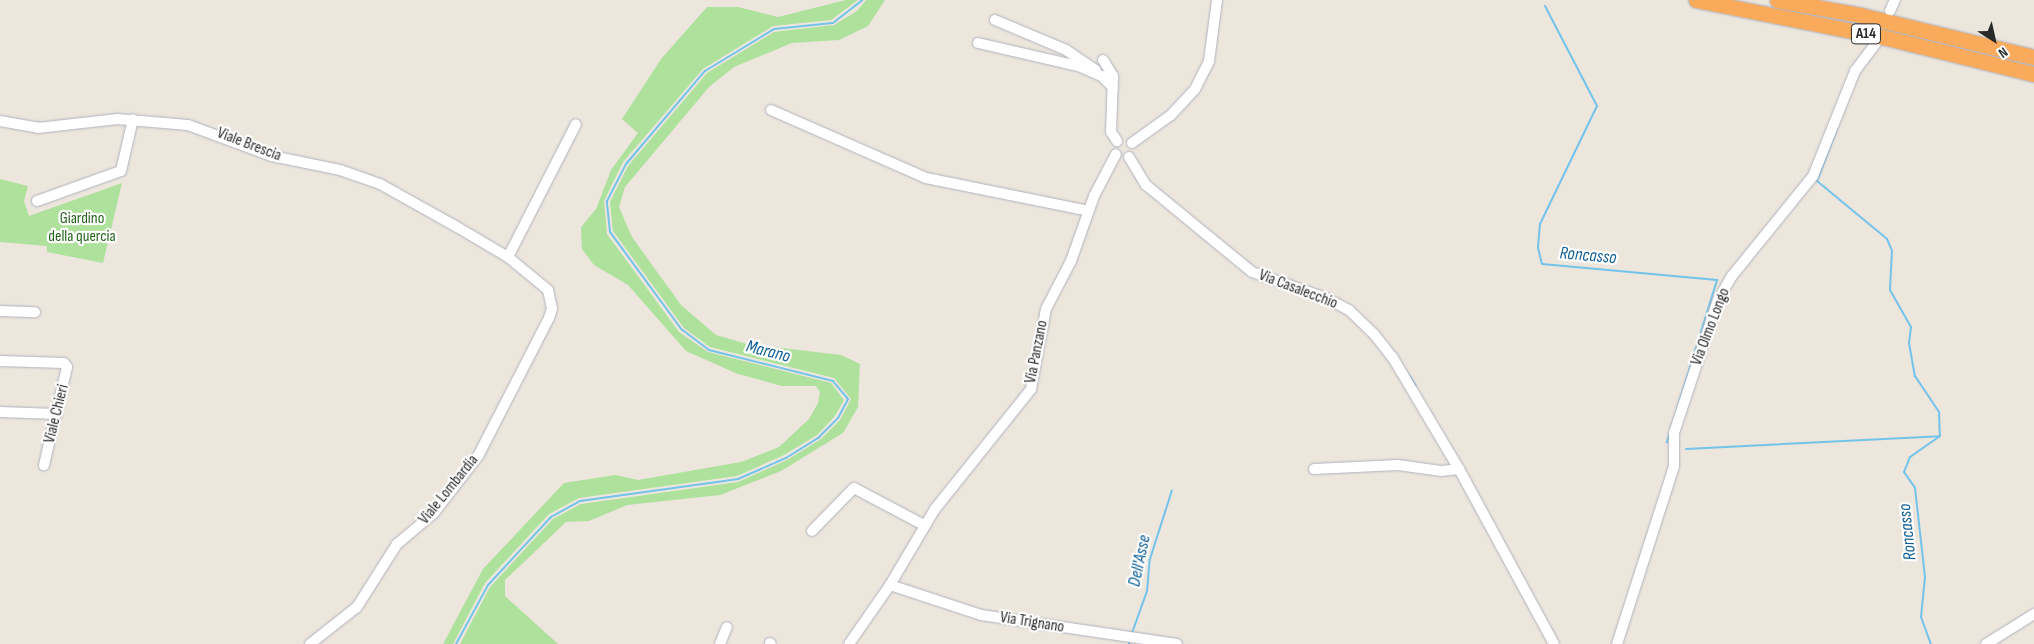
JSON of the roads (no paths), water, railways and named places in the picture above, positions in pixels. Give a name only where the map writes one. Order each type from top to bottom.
[{"type":"highway","name":"A14","points":[[1696,0],[1883,37],[2034,74]]},
{"type":"highway","name":"A14","points":[[1777,0],[1860,15],[2034,57]]},
{"type":"street","points":[[1103,60],[1112,72],[1111,132],[1117,141],[1116,154],[1129,157],[1132,143],[1171,115],[1195,89],[1209,61],[1217,0]]},
{"type":"street","points":[[1890,11],[1895,0]]},
{"type":"street","points":[[995,20],[1066,50],[1102,76],[1113,88]]},
{"type":"street","points":[[978,43],[1078,66],[1102,76]]},
{"type":"street","name":"Via Olmo Longo","points":[[1617,644],[1674,466],[1674,433],[1718,300],[1732,276],[1813,176],[1855,71],[1876,43]]},
{"type":"street","points":[[771,110],[926,178],[1089,211]]},
{"type":"street","points":[[37,201],[120,170],[132,119]]},
{"type":"street","name":"Viale Brescia","points":[[0,120],[57,128],[132,119],[210,130],[272,156],[365,178],[508,257],[548,290],[552,309]]},
{"type":"street","points":[[508,257],[576,124]]},
{"type":"street","points":[[1117,141],[1125,139],[1132,143]]},
{"type":"street","name":"Via Panzano","points":[[849,644],[890,585],[924,526],[1031,390],[1046,309],[1070,261],[1089,211],[1116,154]]},
{"type":"street","name":"Via Casalecchio","points":[[1129,157],[1146,185],[1252,272],[1326,298],[1349,310],[1374,334],[1393,358],[1459,469],[1554,644]]},
{"type":"street","name":"Viale Lombardia","points":[[310,644],[356,607],[397,544],[434,513],[478,456],[552,309]]},
{"type":"street","points":[[0,310],[35,312]]},
{"type":"street","name":"Viale Chieri","points":[[0,361],[64,363],[67,373],[44,465]]},
{"type":"street","points":[[0,412],[56,414]]},
{"type":"street","points":[[1314,469],[1398,465],[1441,471],[1459,469]]},
{"type":"street","points":[[812,531],[854,488],[924,526]]},
{"type":"street","name":"Via Trignano","points":[[890,585],[981,615],[1177,644]]},
{"type":"street","points":[[1986,644],[2034,614]]},
{"type":"street","points":[[720,644],[727,627]]},
{"type":"waterway","name":"Marano","points":[[456,644],[488,585],[551,517],[580,501],[738,479],[786,458],[819,437],[838,418],[848,399],[833,381],[709,350],[682,330],[610,232],[607,201],[626,164],[705,71],[774,29],[833,23],[862,0]]},
{"type":"waterway","name":"Roncasso","points":[[1545,6],[1597,106],[1540,224],[1538,248],[1542,264],[1717,280],[1667,442]]},
{"type":"waterway","name":"Roncasso","points":[[1837,129],[1817,181],[1887,239],[1892,251],[1890,290],[1911,327],[1909,343],[1915,376],[1939,412],[1940,436],[1910,457],[1904,472],[1915,488],[1925,577],[1921,617],[1931,644]]},
{"type":"waterway","name":"Roncasso","points":[[1409,375],[1416,386]]},
{"type":"waterway","name":"Roncasso","points":[[1686,449],[1940,436]]},
{"type":"waterway","name":"Dell'Asse","points":[[1132,633],[1147,591],[1150,559],[1172,490]]},
{"type":"park label","name":"Giardino della quercia","points":[[82,228]]}]
